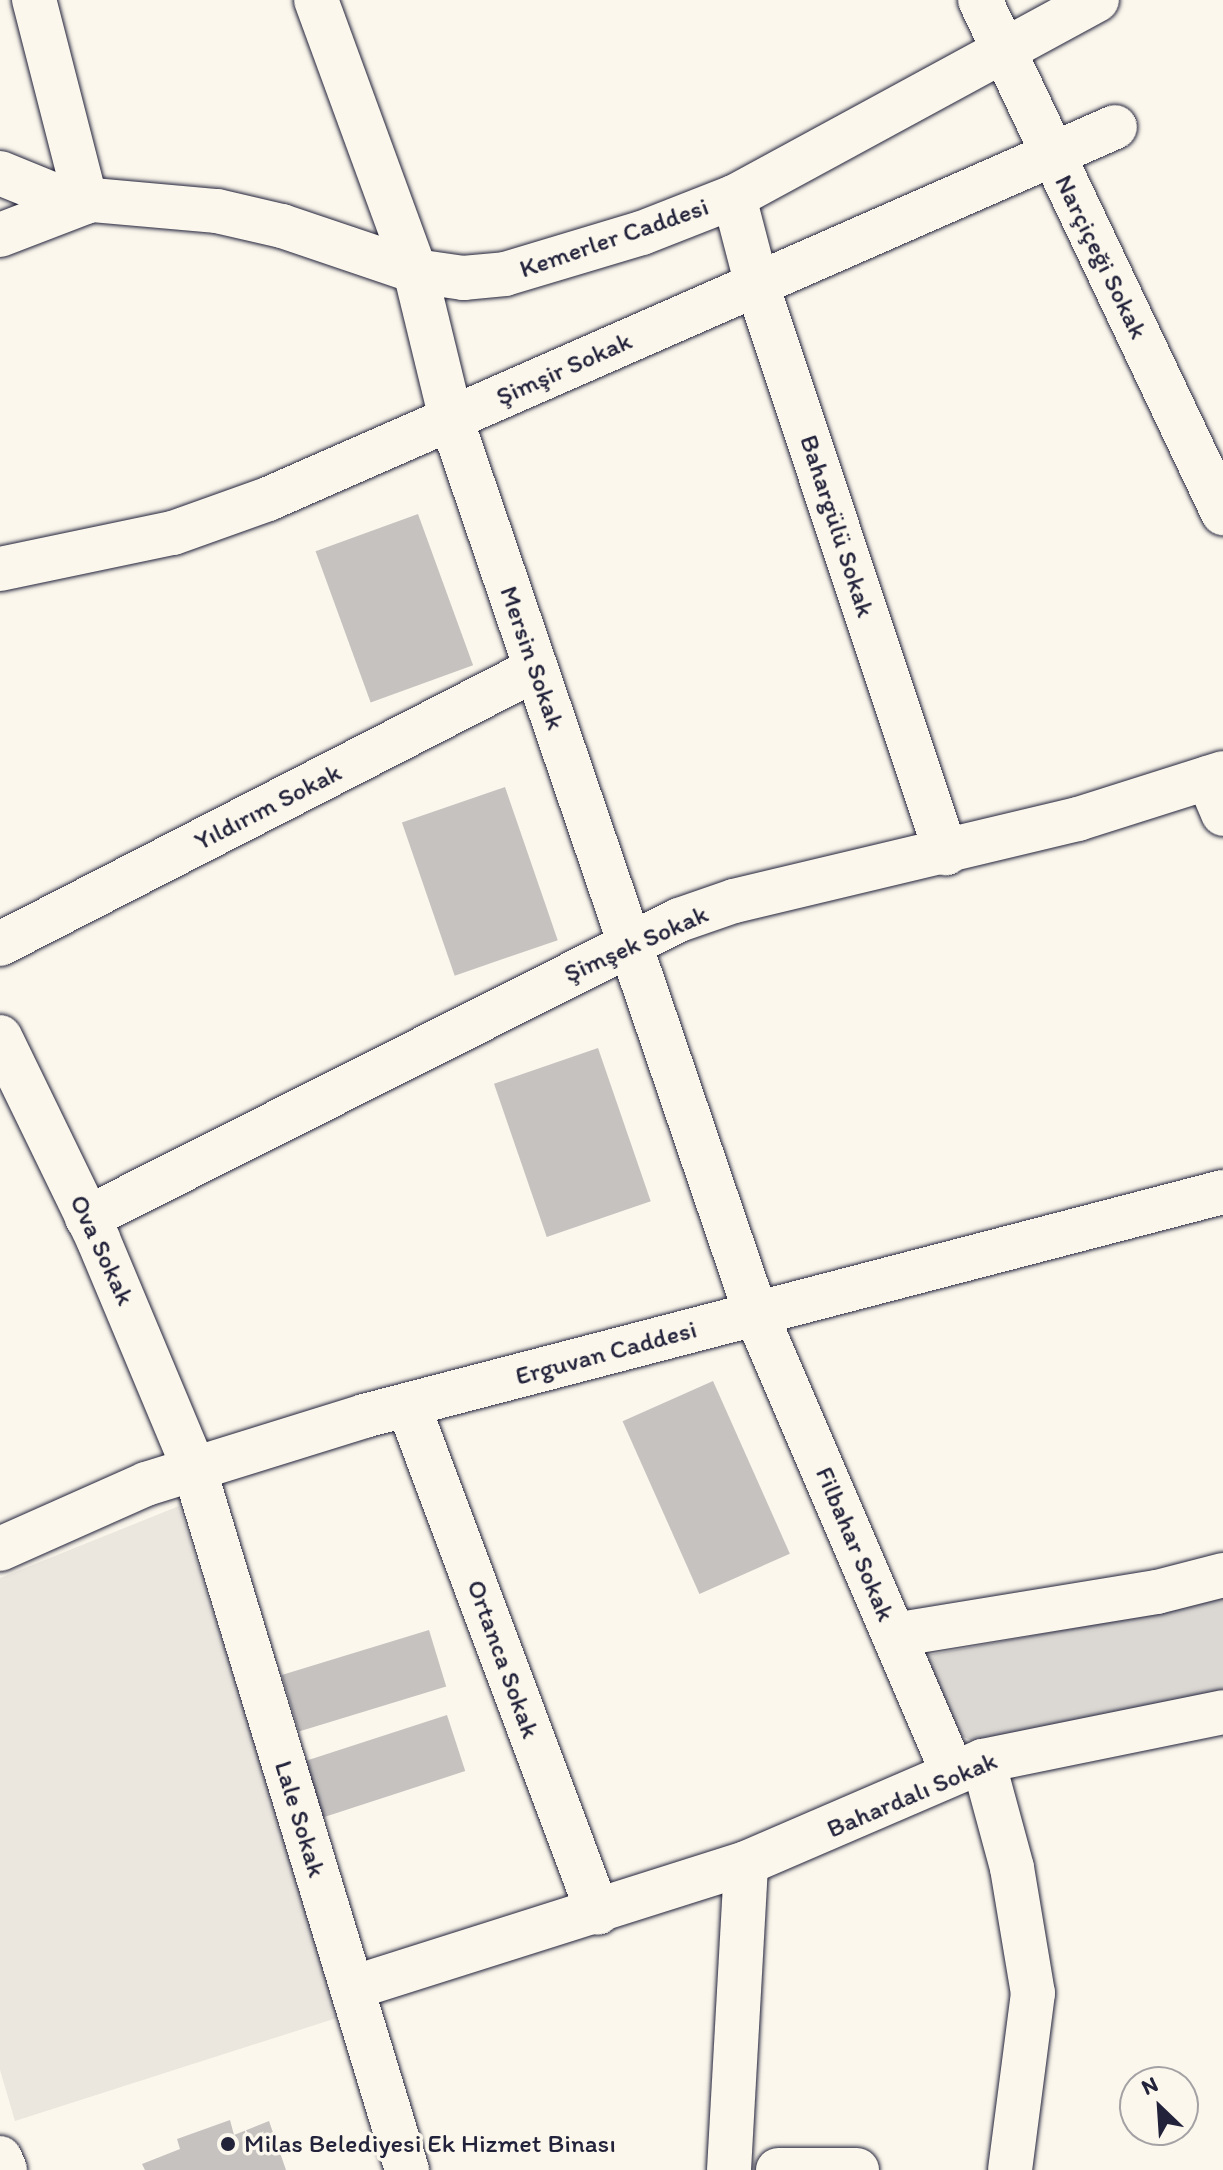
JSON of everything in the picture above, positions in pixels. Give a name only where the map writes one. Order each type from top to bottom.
[{"type":"street","points":[[0,173],[59,197],[86,202],[34,0]]},
{"type":"street","name":"Mersin Sokak","points":[[316,0],[415,271],[451,419],[756,1314]]},
{"type":"street","name":"Narçiçeği Sokak","points":[[980,0],[1223,513]]},
{"type":"street","name":"Kemerler Caddesi","points":[[0,235],[86,202],[217,211],[326,239],[415,271],[463,278],[505,274],[642,233],[734,197],[1097,0]]},
{"type":"street","name":"Şimşir Sokak","points":[[0,569],[173,533],[268,499],[1115,127]]},
{"type":"street","name":"Bahargülü Sokak","points":[[734,197],[757,285],[946,853]]},
{"type":"street","name":"Yıldırım Sokak","points":[[0,944],[536,669]]},
{"type":"street","name":"Şimşek Sokak","points":[[87,1218],[630,943],[734,901],[1218,789]]},
{"type":"street","name":"Ova Sokak","points":[[0,1039],[87,1218],[194,1468]]},
{"type":"street","name":"Erguvan Caddesi","points":[[0,1549],[194,1468],[408,1405],[1223,1192]]},
{"type":"street","name":"Filbahar Sokak","points":[[756,1314],[894,1635],[968,1767],[1012,1868],[1033,1993],[1010,2170]]},
{"type":"street","name":"Ortanca Sokak","points":[[408,1405],[598,1913]]},
{"type":"street","name":"Lale Sokak","points":[[194,1468],[407,2170]]},
{"type":"street","points":[[894,1635],[1157,1592],[1223,1575]]},
{"type":"street","name":"Bahardalı Sokak","points":[[352,1988],[598,1913],[746,1863],[968,1767],[1223,1712]]},
{"type":"street","points":[[729,2170],[746,1863]]},
{"type":"street","points":[[0,2158],[5,2170]]},
{"type":"street","points":[[778,2170],[857,2170]]},
{"type":"shaded area","points":[[179,1506],[343,2016],[15,2121],[0,2070],[0,1578]]},
{"type":"shaded area","points":[[1223,1595],[1223,1693],[973,1741],[949,1731],[928,1655],[1187,1607]]},
{"type":"building","points":[[418,514],[473,665],[371,703],[316,551]]},
{"type":"building","points":[[505,787],[558,940],[455,976],[402,822]]},
{"type":"building","points":[[598,1048],[651,1201],[547,1237],[494,1084]]},
{"type":"building","points":[[713,1381],[790,1554],[699,1594],[623,1421]]},
{"type":"building","points":[[429,1630],[446,1686],[299,1731],[282,1675]]},
{"type":"building","points":[[447,1715],[465,1771],[320,1818],[301,1762]]},
{"type":"building","name":"Milas Belediyesi Ek Hizmet Binası","points":[[230,2120],[234,2135],[269,2121],[286,2170],[145,2170],[142,2164],[180,2149],[177,2139]]},
{"type":"place","name":"Milas Belediyesi Ek Hizmet Binası","points":[[228,2144]]}]
